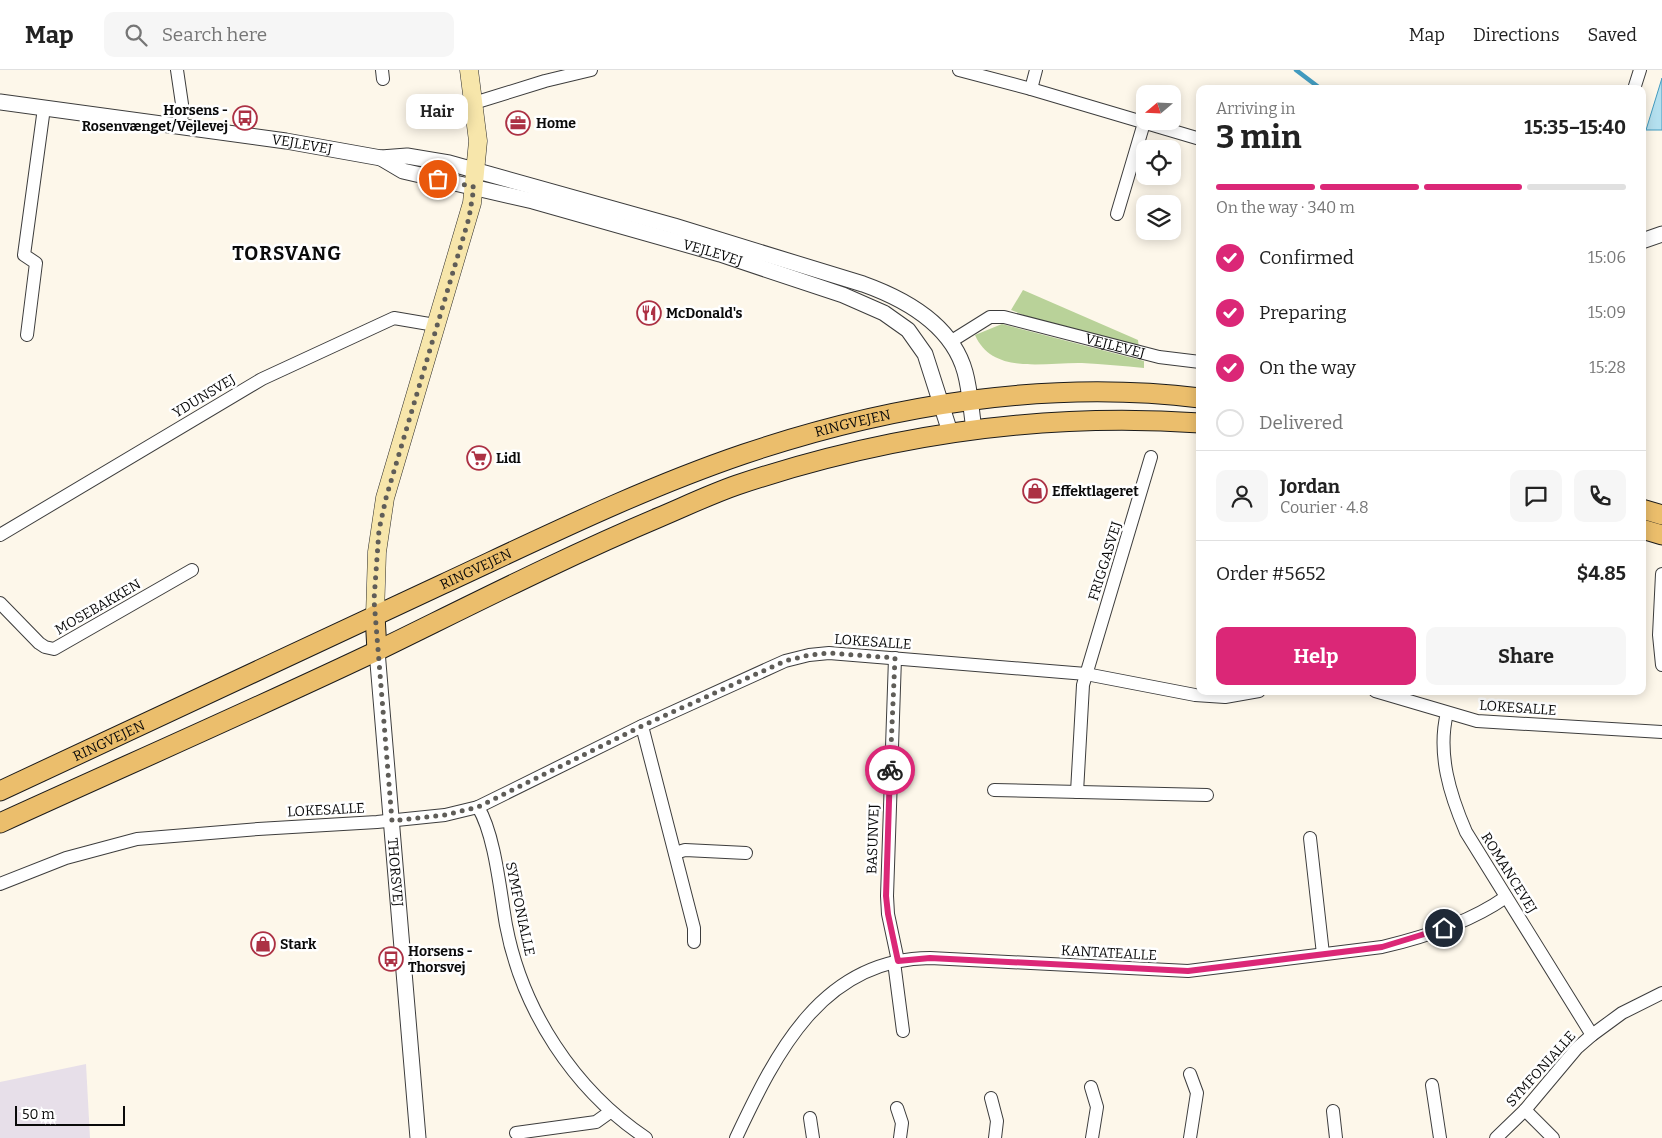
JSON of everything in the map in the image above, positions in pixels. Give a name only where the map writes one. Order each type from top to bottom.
[{"type":"main road","name":"THORSVEJ","points":[[377,650],[374,615],[377,552],[386,498],[469,218],[476,179],[478,141],[470,70]]},
{"type":"main road","points":[[970,401],[1103,392],[1196,398]]},
{"type":"main road","name":"RINGVEJEN","points":[[0,791],[374,615],[692,473],[801,436],[858,421],[970,401]]},
{"type":"main road","points":[[950,432],[1039,422],[1103,419],[1196,423]]},
{"type":"main road","name":"RINGVEJEN","points":[[0,823],[377,650],[623,533],[734,486],[860,450],[950,432]]},
{"type":"main road","points":[[1646,510],[1662,515]]},
{"type":"main road","points":[[1646,530],[1662,535]]},
{"type":"street","points":[[177,70],[182,104],[181,127]]},
{"type":"street","points":[[474,103],[545,81],[592,70]]},
{"type":"street","points":[[959,70],[1031,89],[1136,121]]},
{"type":"street","points":[[1031,89],[1036,70]]},
{"type":"street","points":[[1635,85],[1640,70]]},
{"type":"street","name":"VEJLEVEJ","points":[[0,102],[286,141],[380,158],[407,156],[534,201],[656,235],[793,277],[868,305],[900,324],[918,344],[930,364],[950,432]]},
{"type":"street","points":[[27,335],[36,263],[24,255],[44,108]]},
{"type":"street","points":[[1117,214],[1142,130]]},
{"type":"street","points":[[1168,130],[1196,138]]},
{"type":"street","name":"VEJLEVEJ","points":[[476,179],[863,284],[892,294],[920,311],[950,342],[965,371],[974,429]]},
{"type":"street","points":[[1646,240],[1662,234]]},
{"type":"street","name":"VEJLEVEJ","points":[[950,342],[990,317],[1004,317],[1159,357],[1196,362]]},
{"type":"street","name":"YDUNSVEJ","points":[[0,535],[271,375],[394,318],[436,325]]},
{"type":"street","name":"FRIGGASVEJ","points":[[1086,674],[1152,457]]},
{"type":"street","name":"MOSEBAKKEN","points":[[0,603],[39,643],[54,649],[66,644],[192,570]]},
{"type":"street","points":[[1662,574],[1659,635],[1662,665]]},
{"type":"street","name":"THORSVEJ","points":[[377,650],[418,1138]]},
{"type":"street","name":"LOKESALLE","points":[[0,884],[66,858],[137,839],[392,821],[445,815],[478,807],[642,726],[785,661],[809,655],[829,653],[1086,674],[1195,695],[1225,697],[1236,695]]},
{"type":"street","name":"BASUNVEJ","points":[[895,658],[886,896],[896,962]]},
{"type":"street","points":[[1077,792],[1081,694],[1086,674]]},
{"type":"street","name":"LOKESALLE","points":[[1388,695],[1477,721],[1662,732]]},
{"type":"street","name":"ROMANCEVEJ","points":[[1447,713],[1444,763],[1455,806],[1466,832],[1592,1035]]},
{"type":"street","points":[[642,726],[694,928],[694,942]]},
{"type":"street","points":[[994,790],[1207,795]]},
{"type":"street","name":"SYMFONIALLE","points":[[478,807],[483,814],[493,854],[510,942],[533,1006],[568,1065],[610,1112],[646,1138]]},
{"type":"street","points":[[1310,838],[1323,954]]},
{"type":"street","points":[[675,853],[685,850],[746,853]]},
{"type":"street","name":"KANTATEALLE","points":[[736,1138],[755,1098],[786,1044],[809,1013],[847,982],[862,973],[896,962],[930,958],[1188,971],[1382,947],[1430,934],[1478,914],[1506,897]]},
{"type":"street","points":[[896,962],[904,1031]]},
{"type":"street","name":"SYMFONIALLE","points":[[1496,1138],[1526,1110],[1577,1048],[1622,1013],[1662,993]]},
{"type":"street","points":[[1190,1074],[1197,1093],[1190,1138]]},
{"type":"street","points":[[1432,1085],[1440,1138]]},
{"type":"street","points":[[1091,1087],[1097,1107],[1092,1138]]},
{"type":"street","points":[[992,1098],[997,1121],[995,1138]]},
{"type":"street","points":[[897,1108],[902,1124],[900,1138]]},
{"type":"street","points":[[1333,1110],[1336,1138]]},
{"type":"street","points":[[1526,1110],[1553,1138]]},
{"type":"street","points":[[516,1133],[596,1122],[610,1112]]},
{"type":"street","points":[[810,1118],[813,1138]]},
{"type":"shaded area","points":[[86,1064],[90,1138],[0,1138],[0,1082]]},
{"type":"green space","points":[[1023,290],[1138,340],[1139,349],[1059,329],[1011,310]]},
{"type":"green space","points":[[1002,324],[1144,361],[1144,368],[1106,364],[1037,365],[1007,362],[994,357],[983,348],[975,335]]},
{"type":"water","points":[[1662,78],[1662,130],[1646,130]]},
{"type":"waterway","points":[[1296,70],[1316,85]]},
{"type":"way so far","points":[[438,179],[474,187],[469,218],[408,420],[379,530],[374,615],[392,821],[445,815],[478,807],[642,726],[785,661],[809,655],[829,653],[895,658],[890,770]]},
{"type":"place","name":"Horsens - Rosenvænget/Vejlevej","points":[[245,118]]},
{"type":"place","name":"Home","points":[[518,123]]},
{"type":"place","name":"Hair","points":[[438,179]]},
{"type":"place","name":"McDonald's","points":[[649,313]]},
{"type":"place","name":"Lidl","points":[[479,458]]},
{"type":"place","name":"Effektlageret","points":[[1035,491]]},
{"type":"place","name":"Stark","points":[[263,944]]},
{"type":"place","name":"Horsens - Thorsvej","points":[[391,959]]},
{"type":"district","name":"TORSVANG","points":[[287,253]]},
{"type":"route","points":[[890,770],[886,896],[898,961],[930,958],[1188,971],[1382,947],[1430,934],[1444,928]]}]
